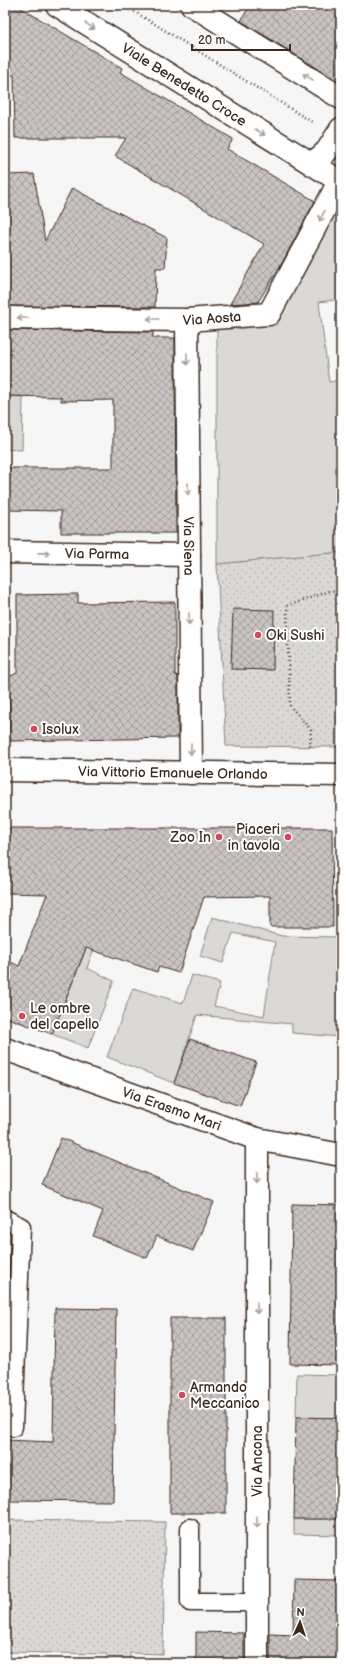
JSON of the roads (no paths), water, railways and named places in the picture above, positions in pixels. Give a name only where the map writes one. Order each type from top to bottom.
[{"type":"street","name":"Viale Benedetto Croce","points":[[57,5],[341,181]]},
{"type":"street","points":[[192,5],[341,98]]},
{"type":"street","points":[[312,164],[327,151],[338,133]]},
{"type":"street","name":"Via Aosta","points":[[5,318],[187,320],[269,314],[341,181]]},
{"type":"street","name":"Via Siena","points":[[187,320],[191,773]]},
{"type":"street","name":"Via Parma","points":[[5,552],[189,555]]},
{"type":"street","name":"Via Vittorio Emanuele Orlando","points":[[5,770],[341,775]]},
{"type":"street","name":"Via Erasmo Mari","points":[[5,1049],[257,1139],[341,1155]]},
{"type":"street","name":"Via Ancona","points":[[257,1139],[257,1663]]},
{"type":"lane","points":[[5,1219],[21,1227],[13,1427]]},
{"type":"lane","points":[[190,1528],[190,1602],[257,1602]]},
{"type":"place","name":"Oki Sushi","points":[[258,635]]},
{"type":"place","name":"Isolux","points":[[34,729]]},
{"type":"place","name":"Zoo In","points":[[219,837]]},
{"type":"place","name":"Piaceri in tavola","points":[[288,837]]},
{"type":"place","name":"Le ombre del capello","points":[[22,1016]]},
{"type":"place","name":"Armando Meccanico","points":[[182,1395]]}]
